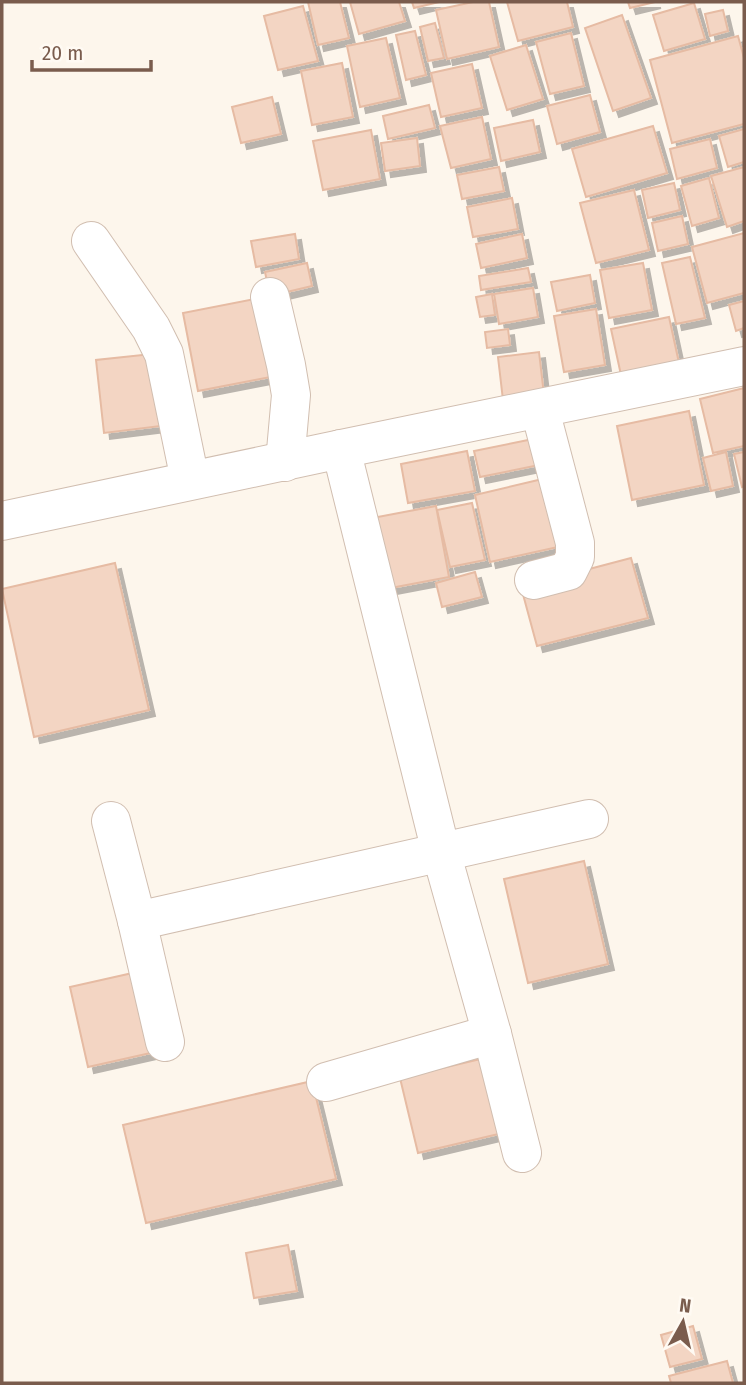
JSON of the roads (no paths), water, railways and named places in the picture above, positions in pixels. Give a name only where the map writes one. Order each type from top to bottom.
[{"type":"street","points":[[91,241],[151,328],[164,354],[190,480]]},
{"type":"street","points":[[270,297],[291,395],[285,462]]},
{"type":"street","points":[[2,521],[744,366]]},
{"type":"street","points":[[534,580],[568,571],[575,557],[575,543],[540,410]]},
{"type":"street","points":[[341,449],[441,852],[522,1153]]},
{"type":"street","points":[[137,921],[589,819]]},
{"type":"street","points":[[110,821],[165,1042]]},
{"type":"street","points":[[326,1082],[492,1034]]}]
